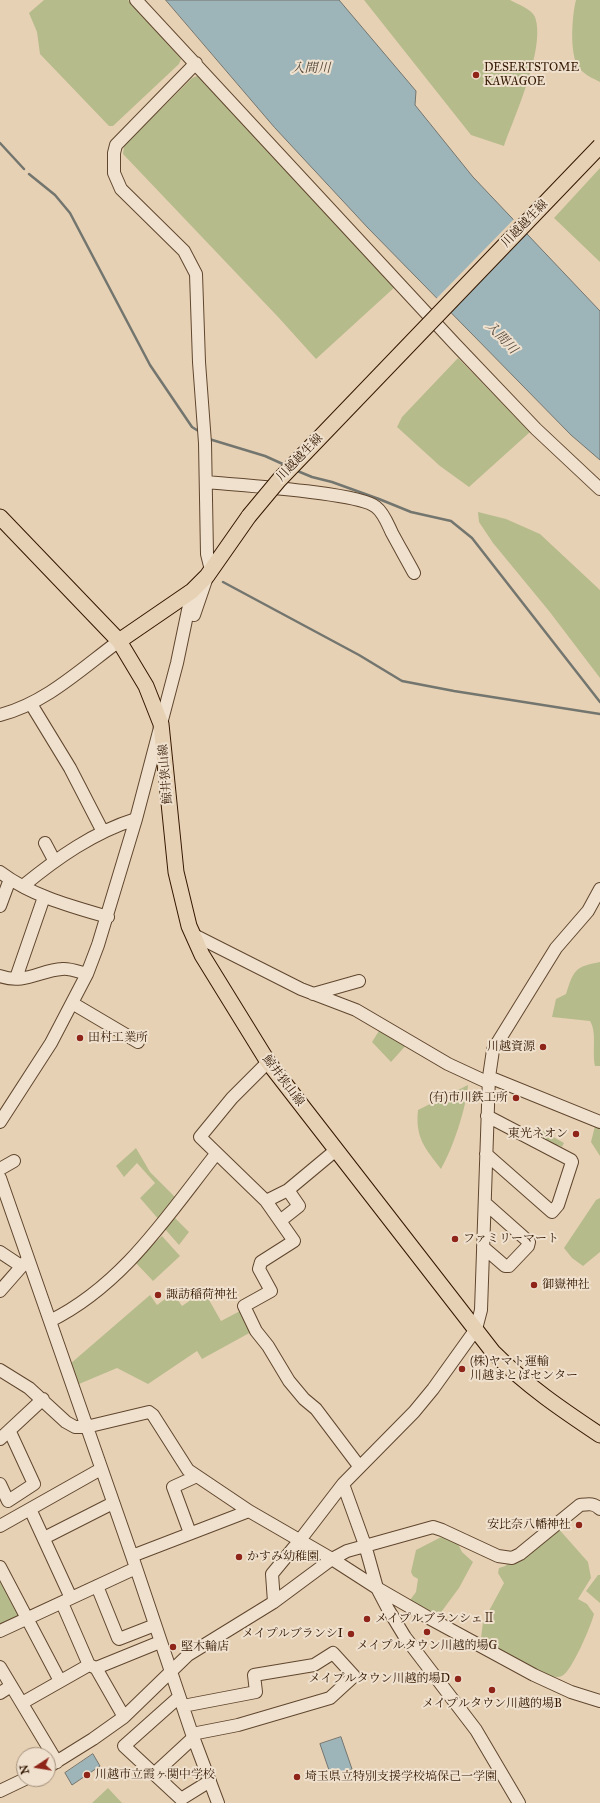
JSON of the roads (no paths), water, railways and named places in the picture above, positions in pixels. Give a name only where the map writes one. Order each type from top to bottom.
[{"type":"main road","name":"川越越生線","points":[[119,641],[192,591],[209,573],[249,516],[285,474],[600,146]]},
{"type":"main road","points":[[0,517],[119,641]]},
{"type":"main road","name":"鯨井狭山線","points":[[119,641],[146,686],[161,724],[176,872],[180,892],[192,934],[212,972],[268,1062],[493,1352],[516,1375],[539,1394],[600,1435]]},
{"type":"street","points":[[136,0],[455,344],[536,428],[600,489]]},
{"type":"street","points":[[177,663],[209,573],[207,554],[205,443],[199,362],[196,274],[184,251],[121,189],[114,173],[114,162],[116,145],[196,63]]},
{"type":"street","points":[[206,482],[300,491],[359,499],[371,503],[378,508],[414,573]]},
{"type":"street","points":[[0,1122],[39,1064],[72,1003],[86,974],[108,917],[136,819],[177,663],[192,591]]},
{"type":"street","points":[[0,715],[31,704],[58,687],[119,641]]},
{"type":"street","points":[[31,704],[70,768],[103,832]]},
{"type":"street","points":[[146,778],[166,781]]},
{"type":"street","points":[[23,886],[54,860],[103,832],[136,819]]},
{"type":"street","points":[[45,843],[54,860]]},
{"type":"street","points":[[0,872],[44,897],[108,917]]},
{"type":"street","points":[[0,906],[10,879]]},
{"type":"street","points":[[274,1602],[272,1574],[343,1484],[359,1466],[414,1412],[433,1389],[476,1329],[480,1310],[487,1116],[489,1080],[493,1050],[556,948],[588,911],[600,889]]},
{"type":"street","points":[[16,978],[44,897]]},
{"type":"street","points":[[192,934],[313,994],[356,1010],[448,1064],[600,1122]]},
{"type":"street","points":[[0,976],[29,978],[61,969],[86,974]]},
{"type":"street","points":[[313,994],[359,981]]},
{"type":"street","points":[[72,1003],[138,1042]]},
{"type":"street","points":[[268,1062],[232,1098],[200,1137],[266,1201],[294,1241],[261,1262],[259,1269],[271,1292],[244,1306],[256,1331],[268,1346],[289,1381],[304,1399],[316,1409],[359,1466]]},
{"type":"street","points":[[486,1154],[552,1212],[558,1205],[572,1162],[571,1160],[487,1116]]},
{"type":"street","points":[[266,1201],[288,1190],[336,1150]]},
{"type":"street","points":[[50,1321],[67,1313],[81,1303],[126,1266],[160,1227],[216,1154]]},
{"type":"street","points":[[0,1168],[14,1161]]},
{"type":"street","points":[[0,1178],[25,1263],[50,1321],[132,1556],[160,1642],[218,1803]]},
{"type":"street","points":[[280,1221],[299,1206],[288,1190]]},
{"type":"street","points":[[483,1247],[505,1266],[509,1266],[528,1246],[529,1242],[485,1203]]},
{"type":"street","points":[[0,1252],[25,1263]]},
{"type":"street","points":[[0,1291],[25,1263]]},
{"type":"street","points":[[2,1375],[42,1400],[66,1422],[75,1427],[86,1427],[149,1412],[153,1415],[188,1470],[249,1511],[332,1559],[377,1588],[408,1604],[429,1618],[534,1675],[571,1692],[600,1701]]},
{"type":"street","points":[[0,1484],[8,1500],[34,1484],[5,1435],[42,1400]]},
{"type":"street","points":[[0,1526],[101,1469]]},
{"type":"street","points":[[190,1533],[173,1486],[197,1476]]},
{"type":"street","points":[[343,1484],[377,1588],[405,1637],[476,1730],[519,1803]]},
{"type":"street","points":[[44,1538],[113,1503]]},
{"type":"street","points":[[56,1762],[104,1733],[124,1717],[188,1654],[274,1602],[332,1559],[347,1550],[433,1527],[498,1556],[512,1558],[520,1554],[580,1505],[596,1505],[600,1510]]},
{"type":"street","points":[[30,1509],[44,1538],[93,1667],[124,1717]]},
{"type":"street","points":[[132,1556],[249,1511]]},
{"type":"street","points":[[0,1567],[60,1681]]},
{"type":"street","points":[[0,1631],[136,1568]]},
{"type":"street","points":[[97,1586],[119,1639],[155,1625]]},
{"type":"street","points":[[22,1703],[60,1681],[160,1642]]},
{"type":"street","points":[[154,1774],[193,1736],[238,1725],[330,1698],[354,1676],[333,1653],[314,1665],[254,1676],[256,1692],[181,1702],[124,1746],[154,1774],[181,1799],[210,1781]]},
{"type":"street","points":[[0,1667],[22,1703],[44,1747]]},
{"type":"street","points":[[0,1693],[11,1686]]},
{"type":"street","points":[[0,1791],[16,1783]]},
{"type":"water","name":"入間川","points":[[166,0],[339,0],[416,91],[415,105],[473,177],[600,311],[600,460],[571,435],[368,228],[275,128]]},
{"type":"water","points":[[341,1737],[352,1769],[331,1776],[320,1744]]},
{"type":"water","points":[[93,1754],[100,1766],[72,1785],[65,1773]]},
{"type":"waterway","points":[[0,143],[24,169]]},
{"type":"waterway","points":[[29,174],[55,195],[70,213],[150,365],[192,427],[200,432]]},
{"type":"waterway","points":[[209,439],[265,456],[285,465]]},
{"type":"waterway","points":[[295,470],[379,499],[411,512],[451,521],[472,538],[600,702]]},
{"type":"waterway","points":[[223,582],[359,655],[402,681],[454,691],[600,714]]},
{"type":"place","name":"DESERTSTOME KAWAGOE","points":[[476,75]]},
{"type":"place","name":"田村工業所","points":[[80,1038]]},
{"type":"place","name":"川越資源","points":[[543,1047]]},
{"type":"place","name":"(有)市川鉄工所","points":[[516,1098]]},
{"type":"place","name":"東光ネオン","points":[[576,1134]]},
{"type":"place","name":"ファミリーマート","points":[[455,1239]]},
{"type":"place","name":"御嶽神社","points":[[534,1285]]},
{"type":"place","name":"諏訪稲荷神社","points":[[158,1295]]},
{"type":"place","name":"(株)ヤマト運輸 川越まとばセンター","points":[[462,1369]]},
{"type":"place","name":"安比奈八幡神社","points":[[579,1525]]},
{"type":"place","name":"かすみ幼稚園","points":[[239,1557]]},
{"type":"place","name":"メイプルブランシェⅡ","points":[[367,1619]]},
{"type":"place","name":"メイプルタウン川越的場G","points":[[427,1632]]},
{"type":"place","name":"メイプルブランシI","points":[[351,1634]]},
{"type":"place","name":"堅木輪店","points":[[173,1647]]},
{"type":"place","name":"メイプルタウン川越的場D","points":[[458,1679]]},
{"type":"place","name":"メイプルタウン川越的場B","points":[[492,1690]]},
{"type":"place","name":"川越市立霞ヶ関中学校","points":[[87,1775]]},
{"type":"place","name":"埼玉県立特別支援学校塙保己一学園","points":[[297,1777]]}]
